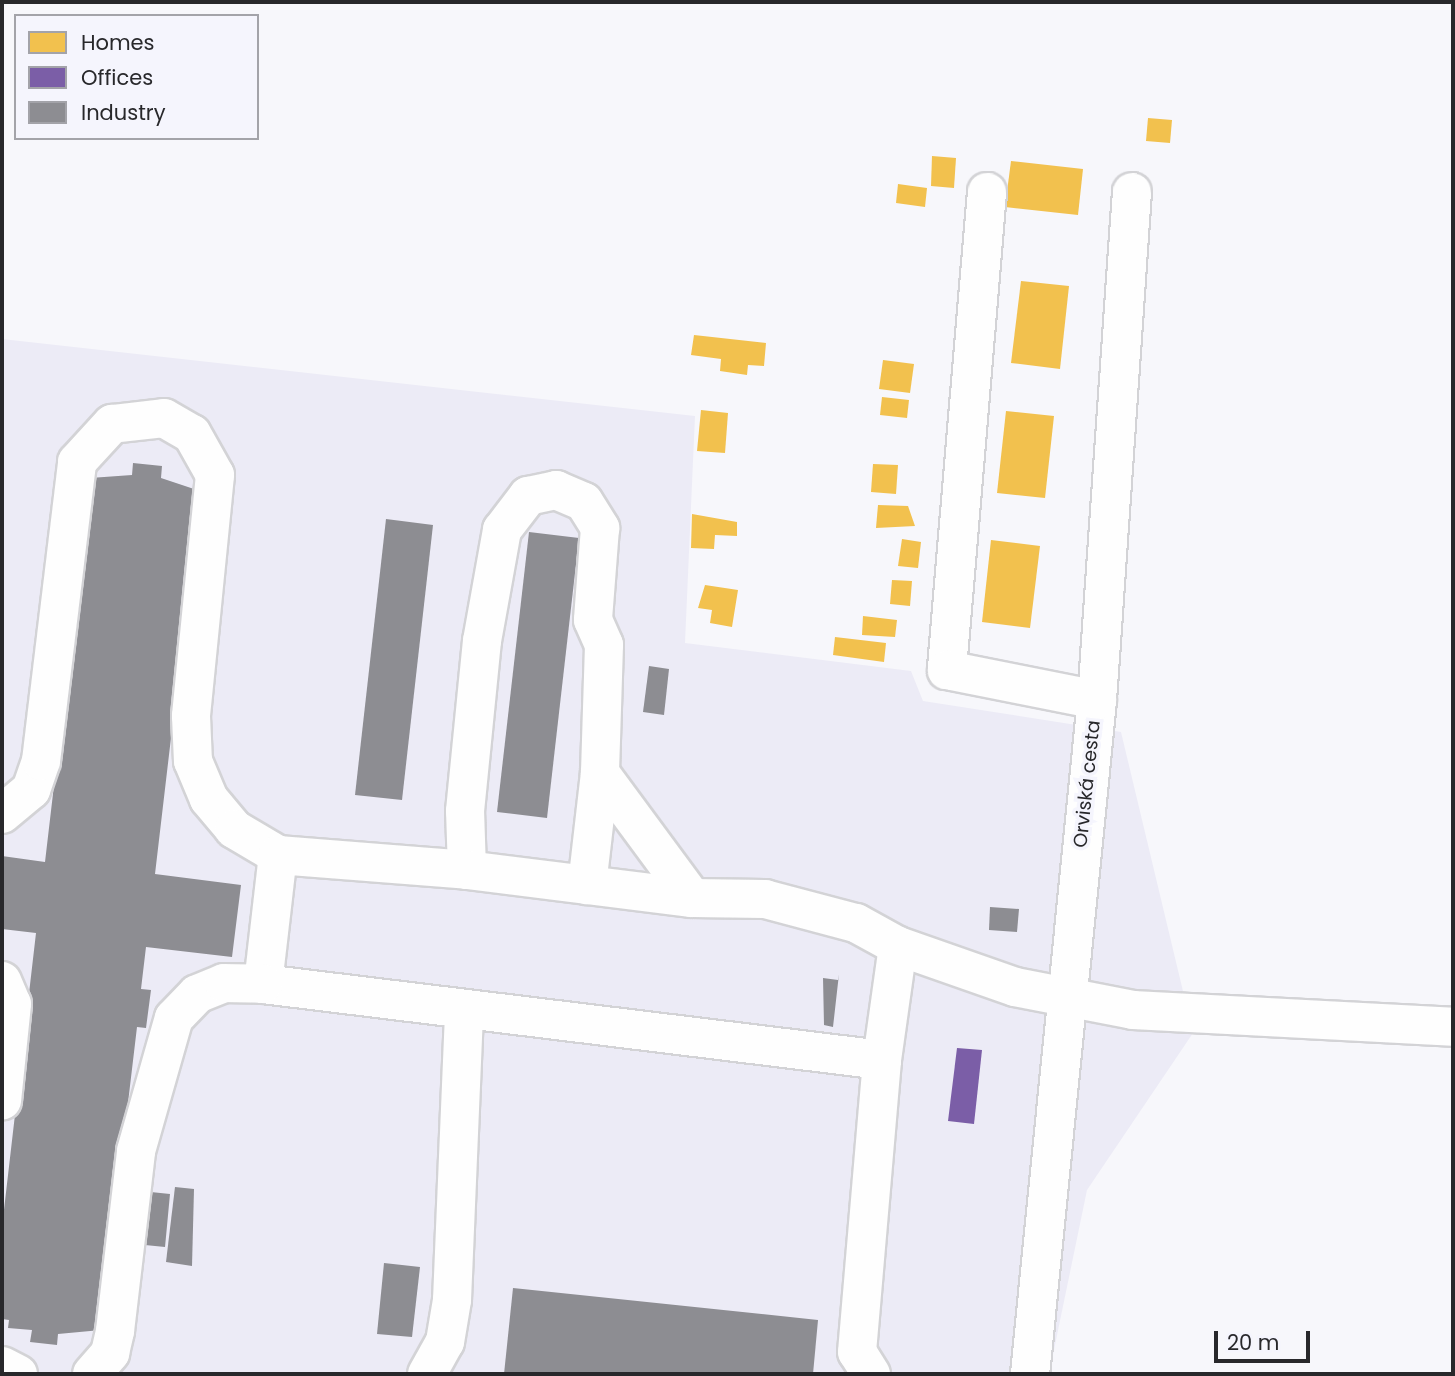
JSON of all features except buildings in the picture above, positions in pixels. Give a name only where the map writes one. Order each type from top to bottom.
[{"type":"street","points":[[987,192],[947,670],[1097,701]]},
{"type":"street","name":"Orviská cesta","points":[[1030,1374],[1051,1210],[1064,993],[1097,701],[1132,192]]},
{"type":"street","points":[[2,814],[31,790],[41,761],[77,462],[112,424],[155,417],[192,434],[215,475],[191,716],[193,761],[209,799],[234,829],[278,855],[467,870],[692,898],[765,899],[809,908],[898,946],[1015,987],[1064,993],[1133,1010],[1222,1019],[1453,1027]]},
{"type":"street","points":[[467,870],[465,811],[479,667],[502,530],[516,505],[541,491],[584,502],[600,528],[593,620],[604,645],[600,773],[587,885]]},
{"type":"street","points":[[600,773],[692,898]]},
{"type":"street","points":[[263,984],[278,855]]},
{"type":"street","points":[[871,1374],[857,1352],[882,1060],[898,946]]},
{"type":"street","points":[[2,981],[12,1004],[2,1100]]},
{"type":"street","points":[[92,1374],[110,1353],[116,1331],[136,1151],[174,1018],[197,995],[224,983],[263,984],[464,1013],[882,1060]]},
{"type":"street","points":[[427,1374],[445,1342],[452,1300],[464,1013]]},
{"type":"street","points":[[2,1366],[18,1374]]},
{"type":"shaded area","points":[[2,339],[695,416],[685,643],[911,671],[923,701],[1121,732],[1193,1033],[1087,1190],[1049,1374],[2,1374]]}]
